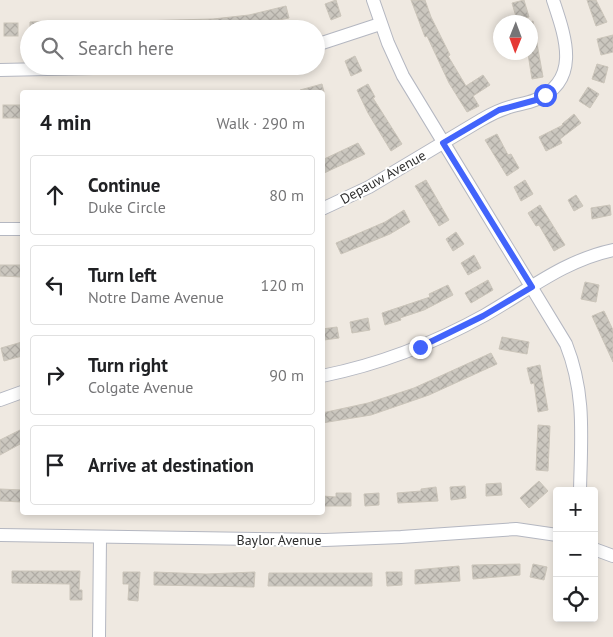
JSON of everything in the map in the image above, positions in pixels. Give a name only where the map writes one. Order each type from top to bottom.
[{"type":"street","points":[[373,0],[380,24],[403,76],[566,344],[577,376],[582,404],[580,487]]},
{"type":"street","name":"Depauw Avenue","points":[[325,208],[370,187],[499,110],[536,100],[554,87],[565,68],[567,49],[553,0]]},
{"type":"street","points":[[325,42],[380,24]]},
{"type":"street","points":[[0,70],[20,70]]},
{"type":"street","points":[[0,229],[20,230]]},
{"type":"street","points":[[325,375],[356,368],[420,347],[483,316],[578,261],[613,250]]},
{"type":"street","points":[[0,400],[20,393]]},
{"type":"street","name":"Baylor Avenue","points":[[0,536],[325,540],[516,529],[553,534]]},
{"type":"street","points":[[99,637],[100,538]]},
{"type":"street","points":[[598,550],[613,556]]},
{"type":"building","points":[[336,0],[341,16],[331,20],[325,4]]},
{"type":"building","points":[[411,0],[425,0],[431,17],[450,55],[448,56],[466,86],[483,75],[490,85],[473,96],[479,106],[467,112],[449,83],[427,36],[425,37]]},
{"type":"building","points":[[524,0],[528,15],[516,15],[512,3]]},
{"type":"building","points":[[587,0],[596,0],[607,22],[596,26]]},
{"type":"building","points":[[286,6],[289,18],[279,20],[175,20],[213,19],[249,15]]},
{"type":"building","points":[[4,23],[18,23],[18,36],[4,36]]},
{"type":"building","points":[[613,35],[613,52],[601,55],[597,39]]},
{"type":"building","points":[[538,49],[543,77],[532,79],[529,60],[538,60]]},
{"type":"building","points":[[355,56],[362,71],[351,76],[345,61]]},
{"type":"building","points":[[597,64],[608,67],[604,83],[592,79]]},
{"type":"building","points":[[322,84],[324,90],[300,90]]},
{"type":"building","points":[[368,84],[375,97],[373,98],[402,144],[391,151],[368,113],[357,90]]},
{"type":"building","points":[[588,87],[599,94],[590,108],[579,101]]},
{"type":"building","points":[[3,105],[20,105],[20,118],[3,118]]},
{"type":"building","points":[[574,114],[581,123],[560,139],[562,143],[546,151],[539,137],[563,125]]},
{"type":"building","points":[[497,134],[508,155],[511,154],[519,168],[507,176],[485,140]]},
{"type":"building","points":[[358,143],[365,154],[325,173],[325,159]]},
{"type":"building","points":[[426,180],[449,220],[439,226],[415,186]]},
{"type":"building","points":[[525,180],[533,194],[521,201],[514,187]]},
{"type":"building","points":[[576,195],[583,206],[574,211],[568,200]]},
{"type":"building","points":[[540,205],[565,245],[554,251],[539,225],[536,226],[528,213]]},
{"type":"building","points":[[610,205],[611,215],[592,219],[591,208]]},
{"type":"building","points":[[404,210],[410,222],[390,234],[341,254],[336,243],[385,222]]},
{"type":"building","points":[[456,232],[464,244],[453,251],[446,239]]},
{"type":"building","points":[[474,255],[481,268],[468,275],[461,263]]},
{"type":"building","points":[[0,265],[20,265],[20,277],[0,276]]},
{"type":"building","points":[[488,280],[493,290],[471,303],[465,293]]},
{"type":"building","points":[[585,282],[599,285],[596,302],[581,299]]},
{"type":"building","points":[[448,285],[453,295],[424,310],[385,325],[382,313],[430,297],[429,294]]},
{"type":"building","points":[[604,311],[613,330],[613,362],[592,316]]},
{"type":"building","points":[[368,318],[370,330],[352,333],[350,322]]},
{"type":"building","points":[[337,327],[339,338],[325,340],[325,329]]},
{"type":"building","points":[[502,337],[529,342],[527,354],[499,349]]},
{"type":"building","points":[[20,343],[20,357],[4,361],[1,348]]},
{"type":"building","points":[[491,353],[497,364],[429,395],[371,415],[325,423],[325,412],[368,403],[414,388]]},
{"type":"building","points":[[540,365],[548,410],[538,412],[534,383],[531,384],[527,368]]},
{"type":"building","points":[[538,425],[550,426],[548,471],[536,470]]},
{"type":"building","points":[[20,430],[20,444],[0,455],[0,440]]},
{"type":"building","points":[[539,481],[548,491],[529,508],[520,498]]},
{"type":"building","points":[[501,483],[502,495],[486,496],[486,484]]},
{"type":"building","points":[[465,486],[466,498],[451,500],[450,487]]},
{"type":"building","points":[[436,487],[438,501],[398,503],[397,493],[421,491],[421,489]]},
{"type":"building","points":[[0,489],[20,490],[20,502],[0,501]]},
{"type":"building","points":[[336,493],[351,493],[351,506],[325,506],[325,496],[336,497]]},
{"type":"building","points":[[379,493],[379,505],[365,506],[364,494]]},
{"type":"building","points":[[520,564],[520,575],[473,579],[472,565]]},
{"type":"building","points":[[533,564],[547,567],[544,580],[530,577]]},
{"type":"building","points":[[459,566],[460,581],[415,584],[415,570]]},
{"type":"building","points":[[12,571],[80,571],[79,590],[82,590],[82,600],[70,600],[70,584],[12,583]]},
{"type":"building","points":[[123,572],[140,572],[138,601],[128,600],[129,584],[123,584]]},
{"type":"building","points":[[154,572],[206,574],[255,572],[254,587],[154,585]]},
{"type":"building","points":[[386,572],[402,572],[402,585],[387,586]]},
{"type":"building","points":[[269,573],[372,573],[372,586],[268,586]]},
{"type":"route","points":[[420,347],[440,339],[483,316],[532,287],[443,143],[499,110],[536,100],[545,95]]}]
